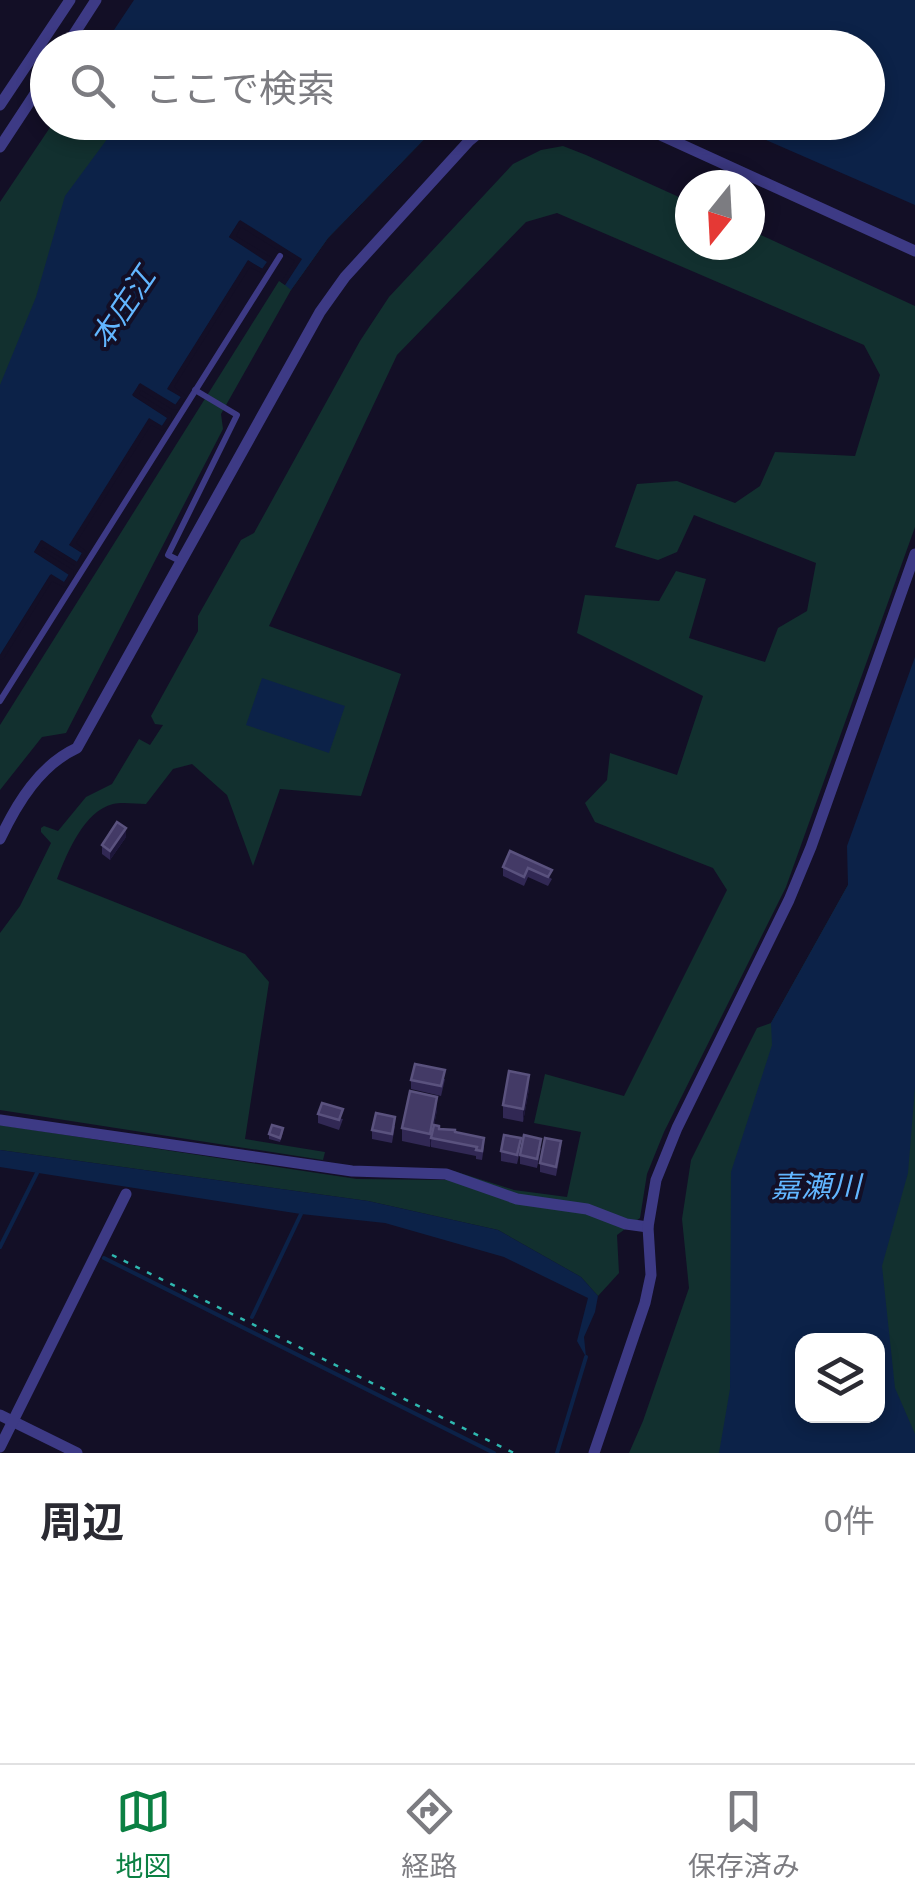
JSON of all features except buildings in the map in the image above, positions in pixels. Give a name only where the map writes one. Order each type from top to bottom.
[{"type":"street","points":[[50,30],[70,0]]},
{"type":"street","points":[[77,30],[96,0]]},
{"type":"street","points":[[0,105],[30,60]]},
{"type":"street","points":[[0,147],[30,101]]},
{"type":"street","points":[[0,838],[38,777],[51,763],[77,748],[328,300],[470,140]]},
{"type":"street","points":[[671,140],[915,251]]},
{"type":"street","points":[[594,1453],[645,1304],[651,1275],[648,1228],[656,1180],[676,1128],[790,900],[915,554]]},
{"type":"street","points":[[0,1120],[352,1170],[446,1174],[518,1199],[587,1209],[648,1228]]},
{"type":"street","points":[[0,1446],[126,1194]]},
{"type":"street","points":[[0,1415],[76,1453]]},
{"type":"lane","points":[[0,701],[280,256]]},
{"type":"lane","points":[[176,559],[168,555],[237,415],[195,390]]},
{"type":"path","points":[[99,1248],[514,1453]]},
{"type":"green space","points":[[42,140],[151,140],[0,437],[0,202]]},
{"type":"green space","points":[[423,140],[328,238],[291,290],[221,414],[223,429],[66,733],[42,737],[0,790],[0,725],[279,281],[285,285],[301,260]]},
{"type":"green space","points":[[563,146],[675,195],[675,260],[765,260],[765,237],[915,306],[915,527],[786,887],[664,1132],[647,1174],[640,1218],[617,1235],[619,1273],[598,1296],[581,1277],[498,1230],[368,1201],[0,1150],[0,1125],[357,1179],[445,1180],[454,1171],[514,1190],[567,1197],[581,1132],[534,1123],[545,1074],[624,1096],[727,890],[713,868],[595,822],[585,803],[607,780],[610,753],[677,775],[703,696],[577,633],[585,595],[659,601],[676,571],[706,579],[689,638],[765,662],[778,628],[807,611],[816,563],[694,515],[677,552],[658,560],[615,547],[637,484],[677,481],[735,503],[760,486],[775,452],[855,456],[880,375],[864,345],[557,213],[526,222],[397,355],[269,626],[401,674],[361,796],[280,789],[253,866],[227,795],[192,764],[173,769],[146,804],[113,804],[93,815],[78,834],[57,879],[245,954],[269,982],[245,1139],[325,1152],[323,1160],[0,1110],[0,933],[20,906],[51,843],[41,828],[58,831],[86,797],[112,784],[139,739],[150,745],[163,725],[155,724],[151,716],[198,631],[198,616],[241,540],[254,533],[360,341],[389,297],[513,164],[541,150]]},
{"type":"green space","points":[[848,885],[773,1453],[629,1453],[689,1288],[682,1219],[691,1160],[757,1028],[771,1023]]},
{"type":"green space","points":[[915,971],[915,1453],[885,1423],[885,1333],[860,1333]]},
{"type":"water","points":[[134,0],[915,0],[915,205],[766,140],[885,140],[885,30],[114,30]]},
{"type":"water","name":"本庄江","points":[[106,140],[423,140],[328,238],[291,290],[285,285],[301,259],[239,221],[229,237],[268,261],[263,269],[248,261],[168,388],[181,397],[175,405],[139,384],[133,396],[168,418],[162,426],[149,419],[70,545],[82,553],[77,562],[41,540],[34,552],[69,574],[64,583],[50,575],[0,655],[0,385],[36,297],[65,196]]},
{"type":"water","name":"嘉瀬川","points":[[915,657],[915,1087],[908,1173],[882,1266],[895,1388],[915,1434],[915,1453],[719,1453],[730,1389],[731,1172],[772,1045],[771,1023],[848,885],[847,846]]},
{"type":"water","points":[[262,678],[345,706],[329,753],[246,725]]},
{"type":"water","points":[[0,1150],[368,1201],[498,1230],[581,1277],[598,1296],[584,1337],[586,1357],[577,1341],[588,1298],[504,1257],[385,1223],[301,1214],[0,1167]]},
{"type":"pier","points":[[240,220],[302,259],[285,285],[281,282],[295,261],[241,227],[236,236],[271,257],[272,264],[263,274],[250,267],[174,387],[186,396],[179,409],[173,410],[141,390],[139,394],[171,414],[172,420],[163,431],[151,425],[76,543],[87,552],[80,566],[43,547],[41,550],[73,570],[74,576],[65,588],[52,581],[0,660],[51,574],[64,582],[69,575],[34,552],[42,540],[77,562],[82,553],[69,545],[149,418],[162,426],[167,418],[132,395],[140,383],[176,405],[181,397],[167,389],[248,260],[262,269],[267,262],[229,237]]},
{"type":"waterway","points":[[0,1247],[37,1173]]},
{"type":"waterway","points":[[252,1317],[301,1214]]},
{"type":"waterway","points":[[104,1258],[494,1453]]},
{"type":"waterway","points":[[557,1453],[586,1357]]}]
